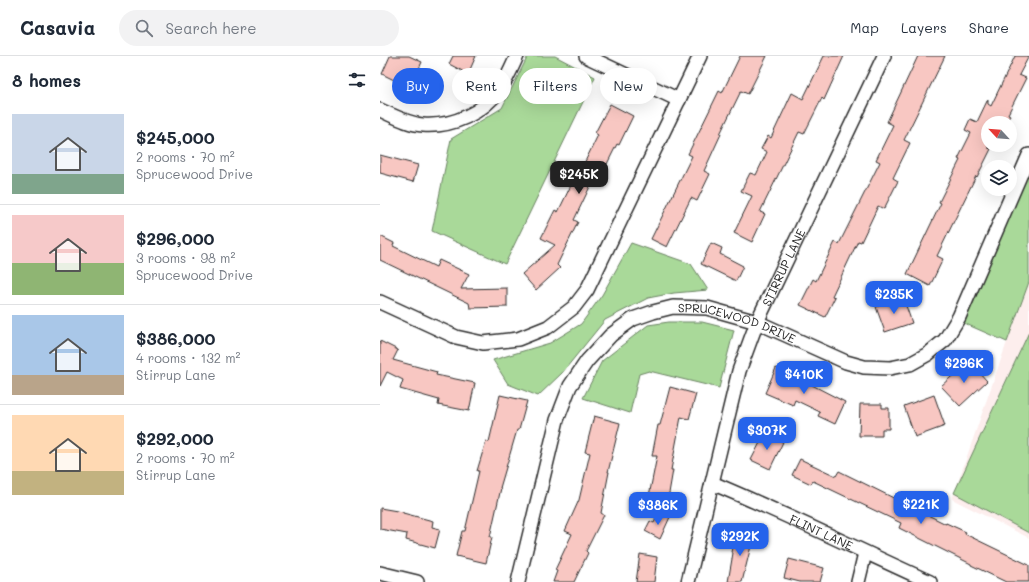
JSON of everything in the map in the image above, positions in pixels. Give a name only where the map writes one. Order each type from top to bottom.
[{"type":"street","points":[[380,110],[401,120],[422,125],[450,123],[466,118],[485,106],[492,99],[501,88],[517,56]]},
{"type":"street","points":[[586,56],[679,100]]},
{"type":"street","points":[[380,302],[456,337],[483,343],[518,339],[548,327],[574,307],[588,290],[700,56]]},
{"type":"street","name":"STIRRUP LANE","points":[[688,582],[739,371],[757,322],[884,56]]},
{"type":"street","name":"SPRUCEWOOD DRIVE","points":[[518,582],[557,420],[570,386],[586,361],[611,335],[633,319],[653,312],[672,307],[707,308],[757,322],[846,362],[864,367],[890,368],[910,364],[928,354],[945,340],[959,317],[1029,155]]},
{"type":"street","name":"FLINT LANE","points":[[712,482],[930,582]]},
{"type":"street","points":[[858,582],[865,553]]},
{"type":"street","points":[[380,573],[417,582]]},
{"type":"shaded area","points":[[1029,282],[1029,538],[952,499]]},
{"type":"green space","points":[[528,56],[555,56],[578,68],[522,68]]},
{"type":"green space","points":[[519,74],[519,104],[582,104],[505,264],[432,231],[451,139],[502,108],[504,104],[511,104],[511,90]]},
{"type":"green space","points":[[592,75],[595,77],[592,83]]},
{"type":"green space","points":[[1029,160],[1029,282],[1007,342],[959,321],[1013,196],[1017,196],[1017,188]]},
{"type":"green space","points":[[631,243],[691,264],[708,290],[674,293],[648,298],[605,320],[562,373],[538,396],[508,384],[493,360],[550,343],[581,324],[602,295]]},
{"type":"green space","points":[[669,322],[702,322],[734,330],[719,388],[649,371],[639,374],[630,413],[583,398],[602,361],[648,325]]},
{"type":"green space","points":[[1029,332],[1029,533],[954,493]]},
{"type":"building","points":[[390,56],[409,56],[422,62],[419,68],[392,68],[392,79],[382,74]]},
{"type":"building","points":[[453,56],[476,56],[471,68],[457,68],[449,64]]},
{"type":"building","points":[[740,56],[767,56],[748,94],[741,91],[704,171],[710,174],[697,201],[691,198],[667,247],[651,239],[692,156],[688,154],[719,91],[722,93]]},
{"type":"building","points":[[824,56],[844,56],[824,100],[822,98],[804,134],[799,132],[760,212],[765,214],[752,242],[734,233],[752,196],[741,191],[750,173],[756,175],[767,152],[761,149],[768,136],[771,138],[792,93],[803,99]]},
{"type":"building","points":[[918,56],[945,56],[904,140],[910,143],[893,178],[898,181],[884,209],[878,206],[861,242],[858,241],[832,296],[835,297],[825,317],[800,305],[813,279],[816,281],[835,242],[839,244],[880,162],[876,160],[893,125],[887,122]]},
{"type":"building","points":[[1015,56],[1029,56],[1019,75],[1026,78],[1008,114],[1010,116],[981,116],[981,152],[990,152],[986,160],[981,160],[981,169],[977,177],[976,176],[937,256],[943,259],[930,286],[907,274],[941,203],[939,202],[960,160],[958,159],[971,133],[965,130],[970,119],[977,122],[988,99],[988,104],[991,106]]},
{"type":"building","points":[[610,104],[633,116],[619,145],[617,144],[601,176],[596,174],[574,220],[578,222],[557,265],[560,268],[536,290],[522,274],[555,245],[541,238],[555,210],[558,212],[575,177],[577,178],[598,135],[595,133]]},
{"type":"building","points":[[380,155],[418,165],[413,182],[380,173]]},
{"type":"building","points":[[380,236],[394,243],[393,246],[436,267],[439,260],[469,274],[461,289],[507,288],[507,307],[470,308],[469,303],[380,260]]},
{"type":"building","points":[[711,243],[722,248],[720,254],[743,266],[736,281],[701,264]]},
{"type":"building","points":[[903,297],[912,323],[885,332],[876,307]]},
{"type":"building","points":[[380,341],[398,350],[393,360],[437,372],[436,375],[475,383],[469,411],[438,405],[439,400],[400,389],[403,380],[387,372],[380,386]]},
{"type":"building","points":[[969,361],[987,381],[960,406],[941,386]]},
{"type":"building","points":[[776,368],[812,384],[845,402],[835,424],[818,416],[820,412],[795,400],[793,405],[765,393]]},
{"type":"building","points":[[670,387],[696,394],[689,419],[681,417],[671,470],[673,470],[668,499],[649,496],[657,456],[652,456],[658,425],[660,425]]},
{"type":"building","points":[[500,395],[527,401],[500,488],[486,563],[456,556],[462,531],[465,531],[479,471],[477,471],[486,441],[489,442]]},
{"type":"building","points":[[934,395],[945,426],[915,437],[904,406]]},
{"type":"building","points":[[860,404],[882,404],[882,408],[889,408],[889,429],[882,429],[882,436],[859,436]]},
{"type":"building","points":[[594,416],[620,423],[608,472],[601,513],[604,515],[586,551],[588,553],[574,582],[553,582],[557,571],[555,570],[572,534],[565,531],[579,500],[590,453],[585,452]]},
{"type":"building","points":[[765,433],[783,442],[770,469],[751,460]]},
{"type":"building","points":[[800,459],[836,476],[839,471],[946,524],[966,532],[965,534],[1029,565],[1029,582],[1006,582],[899,528],[901,523],[813,481],[811,484],[792,475]]},
{"type":"building","points":[[380,508],[403,512],[433,521],[432,527],[440,529],[435,548],[406,540],[407,534],[380,529]]},
{"type":"building","points":[[659,512],[670,517],[660,539],[645,531],[650,521],[654,523]]},
{"type":"building","points":[[736,533],[753,538],[742,582],[728,582],[733,553],[731,552]]},
{"type":"building","points":[[640,554],[657,557],[654,582],[636,582]]},
{"type":"building","points":[[789,559],[824,568],[820,582],[800,582],[784,578]]}]
